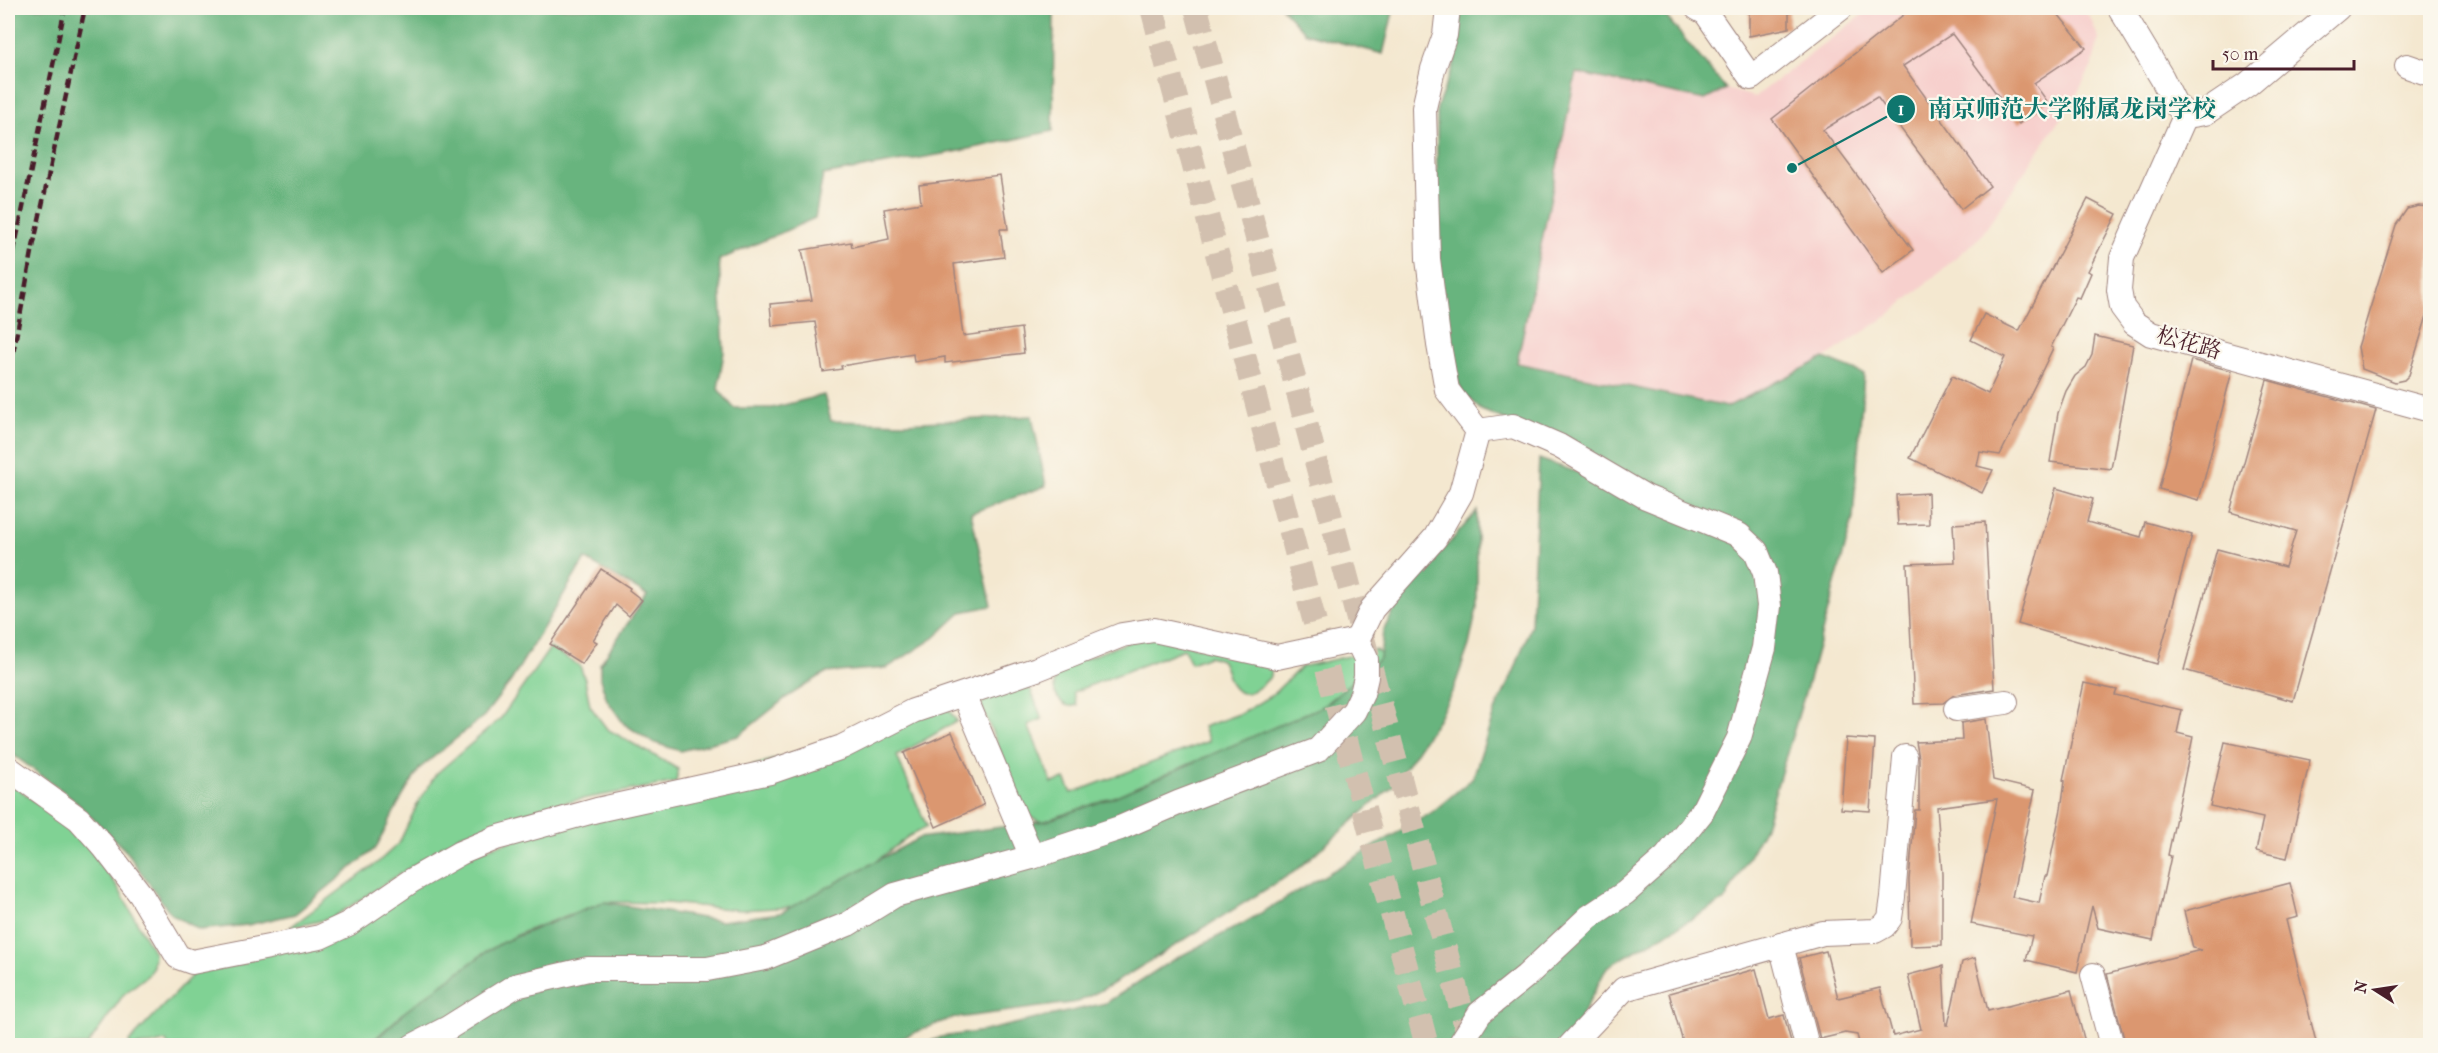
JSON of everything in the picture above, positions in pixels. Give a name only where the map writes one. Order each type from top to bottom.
[{"type":"street","points":[[1448,8],[1445,34],[1433,69],[1424,108],[1428,259],[1439,345],[1448,390],[1478,432]]},
{"type":"street","points":[[1697,8],[1706,13],[1751,78],[1841,8]]},
{"type":"street","points":[[2120,8],[2175,104],[2186,114],[2205,113],[2248,84],[2338,8]]},
{"type":"street","points":[[2407,66],[2430,74]]},
{"type":"street","name":"松花路","points":[[2186,114],[2122,258],[2119,290],[2122,307],[2134,323],[2151,334],[2430,410]]},
{"type":"street","points":[[1459,1046],[1480,1013],[1526,976],[1589,917],[1625,893],[1666,857],[1702,812],[1738,738],[1764,648],[1769,606],[1765,573],[1756,550],[1739,535],[1646,496],[1559,446],[1513,426],[1478,432]]},
{"type":"street","points":[[1357,640],[1372,609],[1436,538],[1461,493],[1478,432]]},
{"type":"street","points":[[8,768],[79,819],[141,895],[178,957],[192,962],[320,937],[348,924],[421,875],[460,853],[496,837],[597,810],[770,772],[842,747],[913,711],[1037,669],[1106,640],[1154,630],[1277,657],[1357,640]]},
{"type":"street","points":[[413,1046],[448,1028],[515,986],[588,969],[707,969],[765,958],[848,924],[895,895],[1032,857],[1120,828],[1178,803],[1318,750],[1354,711],[1362,694],[1366,677],[1366,659],[1357,640]]},
{"type":"street","points":[[964,695],[1032,857]]},
{"type":"street","points":[[1956,709],[2006,702]]},
{"type":"street","points":[[1570,1046],[1624,989],[1823,933],[1875,931],[1884,926],[1890,918],[1905,757]]},
{"type":"street","points":[[1781,945],[1807,1046]]},
{"type":"street","points":[[2093,975],[2112,1046]]},
{"type":"shaded area","points":[[1871,8],[2079,8],[2090,17],[2099,39],[2092,66],[2077,94],[1981,236],[1892,313],[1824,358],[1727,407],[1517,363],[1576,73],[1705,100],[1726,89],[1755,97]]},
{"type":"green space","points":[[8,8],[1054,8],[1053,131],[960,151],[823,175],[815,218],[719,260],[724,352],[718,389],[734,408],[772,408],[824,395],[831,421],[905,423],[1032,416],[1046,486],[971,513],[992,606],[962,612],[934,638],[887,668],[825,673],[787,697],[738,736],[680,751],[652,742],[624,724],[607,700],[600,679],[600,664],[647,595],[585,559],[511,681],[484,716],[420,768],[398,804],[376,848],[295,914],[248,925],[199,930],[171,914],[125,850],[71,797],[8,751]]},
{"type":"green space","points":[[1282,8],[1394,8],[1383,54],[1305,33]]},
{"type":"green space","points":[[1461,8],[1659,8],[1726,89],[1705,100],[1576,73],[1517,363],[1727,407],[1824,358],[1864,374],[1853,518],[1809,680],[1764,829],[1725,900],[1607,967],[1567,1045],[919,1046],[941,1037],[984,1031],[1106,1003],[1171,961],[1244,923],[1431,813],[1473,778],[1494,713],[1514,671],[1531,625],[1539,459],[1623,488],[1511,422],[1481,410],[1462,392],[1450,359],[1441,310],[1437,205],[1437,107],[1454,64]]},
{"type":"green space","points":[[1477,511],[1477,608],[1469,645],[1454,688],[1438,719],[1393,786],[1294,872],[1111,985],[1078,1002],[949,1019],[884,1045],[369,1046],[406,1011],[486,952],[503,942],[604,902],[721,921],[780,913],[919,838],[1046,821],[1114,797],[1323,706],[1380,658],[1383,631],[1399,601]]},
{"type":"green space","points":[[1146,635],[1272,664],[1271,676],[1258,688],[1243,693],[1233,687],[1229,681],[1221,660],[1209,656],[1191,663],[1184,649],[1073,692],[1077,705],[1068,706],[1058,698],[1054,684],[1058,669]]},
{"type":"green space","points":[[550,648],[580,666],[590,706],[607,729],[678,769],[676,782],[566,802],[459,836],[332,918],[289,928],[377,863],[399,843],[418,803],[436,774],[501,718]]},
{"type":"green space","points":[[1375,650],[1381,653],[1380,658],[1323,706],[1114,797],[1042,822],[1030,817],[1025,810],[982,708],[982,699],[1023,682],[1030,688],[1042,719],[1028,725],[1052,783],[1065,779],[1072,793],[1209,741],[1203,727],[1242,713],[1272,695],[1301,667]]},
{"type":"green space","points":[[946,706],[957,721],[897,756],[927,827],[909,836],[862,872],[793,907],[740,910],[667,903],[603,902],[523,932],[486,952],[406,1011],[368,1045],[169,1046],[166,1041],[151,1045],[131,1046],[129,1042],[201,966],[306,946],[469,854]]},
{"type":"green space","points":[[8,780],[87,844],[117,886],[154,953],[153,966],[148,975],[124,994],[88,1045],[8,1045]]},
{"type":"building","points":[[1749,8],[1789,8],[1789,28],[1749,36]]},
{"type":"building","points":[[1912,8],[2053,8],[2086,48],[2034,83],[2047,101],[2019,124],[1952,34],[1903,66],[1990,186],[1961,209],[1877,97],[1823,130],[1913,250],[1883,273],[1772,119]]},
{"type":"building","points":[[1000,175],[1008,229],[1000,229],[1004,257],[954,264],[963,336],[1021,328],[1024,353],[945,363],[945,357],[914,362],[913,354],[841,366],[842,369],[823,372],[815,322],[772,326],[770,304],[812,300],[802,250],[851,242],[852,247],[889,239],[884,209],[921,203],[919,185]]},
{"type":"building","points":[[2088,199],[2117,214],[2088,271],[2091,273],[2080,298],[2076,297],[2000,455],[1980,452],[1977,466],[1993,470],[1982,493],[1910,458],[1952,376],[1988,394],[2005,357],[1971,340],[1984,314],[2019,331]]},
{"type":"building","points":[[2419,206],[2430,207],[2430,306],[2409,375],[2404,380],[2395,382],[2362,369],[2358,347],[2396,225],[2407,209]]},
{"type":"building","points":[[2095,336],[2133,345],[2111,469],[2050,462],[2058,413],[2066,391],[2075,376],[2086,367],[2092,355]]},
{"type":"building","points":[[2191,360],[2232,371],[2199,500],[2159,489]]},
{"type":"building","points":[[2267,380],[2376,410],[2293,701],[2184,670],[2217,549],[2285,567],[2296,531],[2230,512]]},
{"type":"building","points":[[2056,488],[2093,499],[2087,522],[2141,537],[2145,522],[2192,535],[2157,664],[2018,624]]},
{"type":"building","points":[[1928,493],[1929,524],[1898,525],[1896,495]]},
{"type":"building","points":[[1985,522],[1994,689],[1954,695],[1943,703],[1914,704],[1907,564],[1955,562],[1953,524]]},
{"type":"building","points":[[601,569],[630,588],[629,590],[642,600],[629,616],[616,605],[593,640],[597,642],[582,664],[550,644]]},
{"type":"building","points":[[2084,683],[2117,690],[2115,695],[2182,710],[2177,733],[2193,737],[2153,940],[2098,928],[2092,906],[2077,972],[2026,960],[2032,936],[1971,924],[1997,799],[1937,807],[1942,874],[1942,945],[1910,946],[1909,880],[1915,810],[1919,810],[1919,758],[1916,742],[1962,740],[1961,723],[1986,719],[1993,780],[2035,790],[2012,897],[2039,903],[2061,809],[2065,781],[2063,780]]},
{"type":"building","points":[[952,732],[984,805],[936,827],[904,753]]},
{"type":"building","points":[[1846,738],[1875,740],[1870,811],[1841,809]]},
{"type":"building","points":[[2225,742],[2310,760],[2287,858],[2256,851],[2263,818],[2210,806]]},
{"type":"building","points":[[2290,883],[2298,917],[2286,920],[2317,1046],[2126,1046],[2107,974],[2201,950],[2193,948],[2184,911]]},
{"type":"building","points":[[1826,951],[1838,998],[1880,988],[1893,1036],[1921,1029],[1908,975],[1943,966],[1946,1025],[1948,1025],[1962,962],[1975,958],[1988,1011],[2071,990],[2086,1046],[1860,1046],[1857,1035],[1845,1033],[1820,1039],[1799,958]]},
{"type":"building","points":[[1756,969],[1769,1019],[1784,1015],[1792,1046],[1684,1046],[1669,993]]},
{"type":"tunnel","points":[[1152,8],[1427,1046]]},
{"type":"tunnel","points":[[1196,8],[1471,1046]]},
{"type":"railway","points":[[8,279],[65,8]]},
{"type":"railway","points":[[8,380],[33,247],[85,8]]},
{"type":"place","name":"南京师范大学附属龙岗学校","points":[[1792,168]]}]
